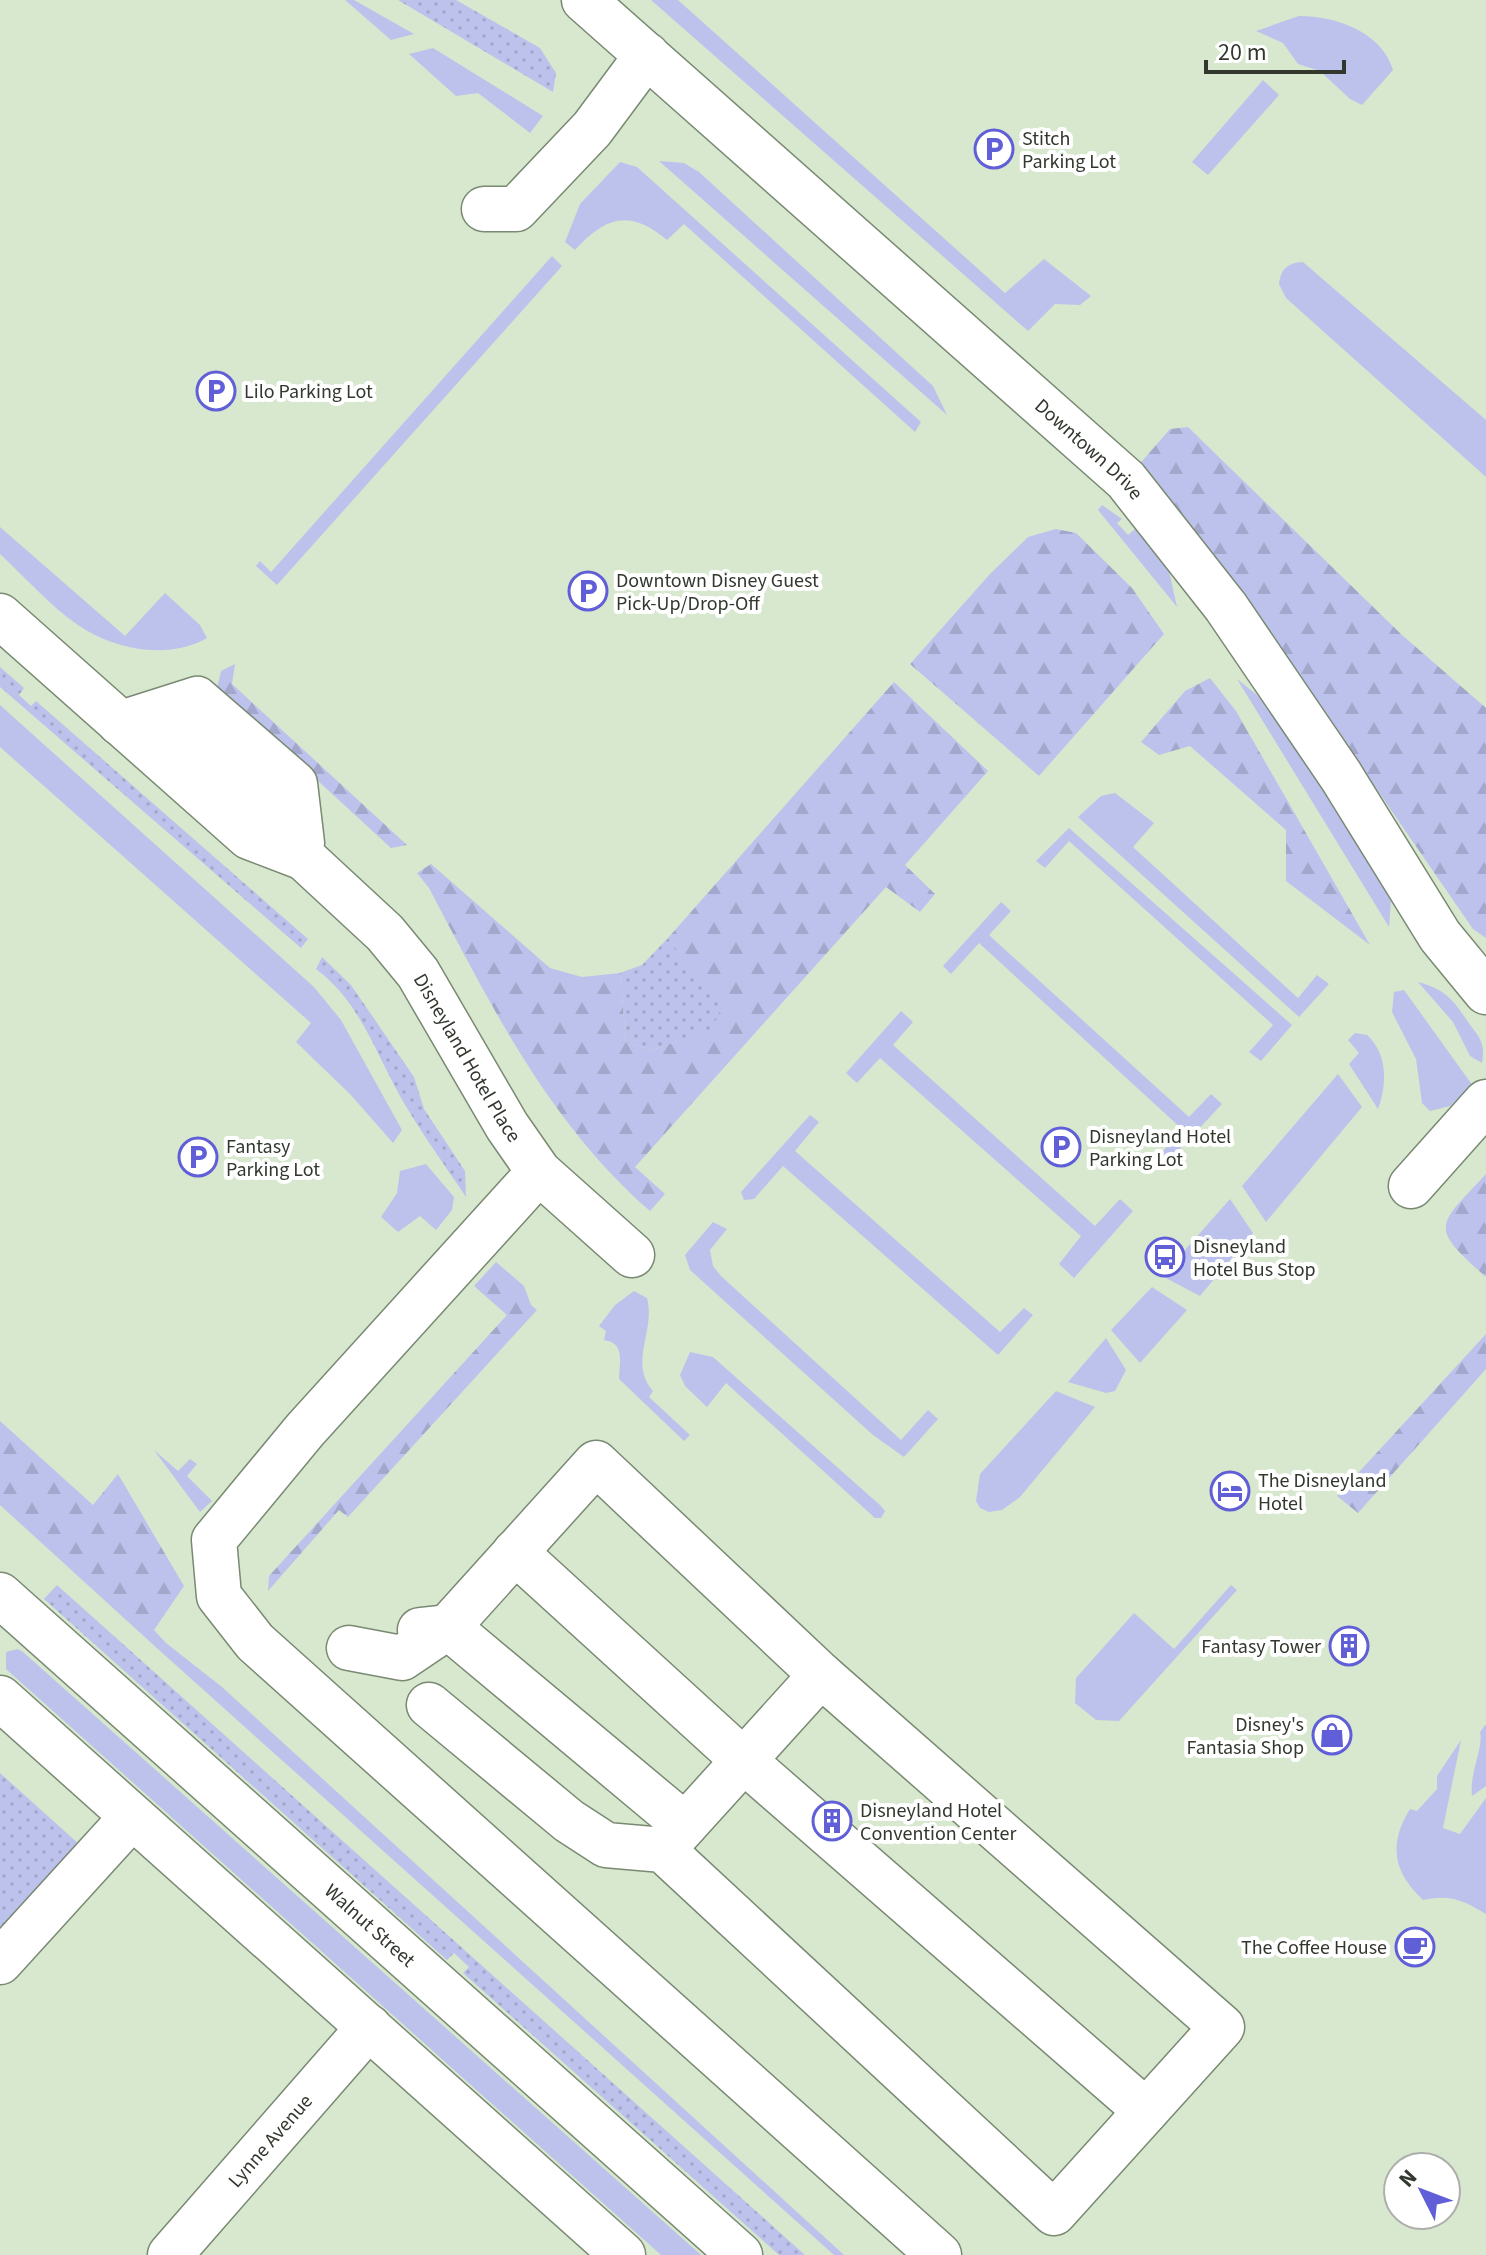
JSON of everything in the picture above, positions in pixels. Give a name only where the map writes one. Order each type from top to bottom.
[{"type":"street","name":"Downtown Drive","points":[[584,0],[1126,480],[1226,607],[1341,776],[1440,936],[1486,992]]},
{"type":"street","points":[[484,209],[516,209],[592,129],[647,55]]},
{"type":"street","points":[[0,616],[120,723],[249,837],[304,858],[295,784],[197,699],[120,723]]},
{"type":"street","name":"Disneyland Hotel Place","points":[[304,858],[385,933],[418,973],[507,1126],[539,1172],[632,1255]]},
{"type":"street","points":[[1411,1186],[1486,1102]]},
{"type":"street","points":[[539,1172],[305,1430],[214,1540],[219,1596],[255,1642],[939,2255]]},
{"type":"street","points":[[361,1635],[402,1658],[448,1627],[596,1463],[821,1675],[1222,2027],[1054,2213],[674,1838],[448,1627]]},
{"type":"street","points":[[515,1552],[743,1760],[1146,2111]]},
{"type":"street","name":"Walnut Street","points":[[0,1595],[740,2255]]},
{"type":"street","points":[[429,1705],[569,1821],[606,1845],[674,1838],[821,1675]]},
{"type":"street","points":[[0,1698],[623,2255]]},
{"type":"street","points":[[0,1962],[131,1818]]},
{"type":"street","name":"Lynne Avenue","points":[[170,2255],[369,2027]]},
{"type":"green space","points":[[345,0],[354,0],[414,34],[391,40]]},
{"type":"green space","points":[[398,0],[456,0],[540,48],[556,73],[553,92]]},
{"type":"green space","points":[[651,0],[678,0],[1005,293],[1044,259],[1091,296],[1080,305],[1055,304],[1028,331]]},
{"type":"green space","points":[[1299,16],[1328,19],[1356,29],[1368,36],[1387,57],[1393,70],[1362,105],[1350,99],[1320,71],[1298,64],[1283,43],[1256,31]]},
{"type":"green space","points":[[433,48],[543,116],[530,133],[478,93],[456,96],[409,54]]},
{"type":"green space","points":[[1263,80],[1279,95],[1208,175],[1192,162]]},
{"type":"green space","points":[[659,161],[684,163],[699,172],[933,386],[947,415]]},
{"type":"green space","points":[[620,162],[637,167],[921,422],[915,432],[684,224],[667,240],[641,224],[619,221],[597,230],[575,250],[565,242],[580,204]]},
{"type":"green space","points":[[552,256],[562,266],[277,585],[256,566],[260,561],[271,572]]},
{"type":"green space","points":[[1303,262],[1486,420],[1486,477],[1286,298],[1279,284],[1281,274],[1289,265]]},
{"type":"green space","points":[[1188,427],[1402,635],[1486,708],[1486,938],[1473,929],[1329,720],[1137,467],[1170,429]]},
{"type":"green space","points":[[1102,505],[1122,519],[1117,523],[1128,535],[1135,529],[1169,571],[1177,607],[1098,510]]},
{"type":"green space","points":[[0,527],[125,636],[165,593],[200,625],[207,638],[176,649],[159,650],[125,646],[92,634],[58,609],[0,554]]},
{"type":"green space","points":[[1056,529],[1076,533],[1132,588],[1164,634],[1039,776],[910,664],[990,574],[1028,537]]},
{"type":"green space","points":[[235,664],[232,684],[407,845],[391,848],[217,688],[221,671]]},
{"type":"green space","points":[[0,667],[24,688],[19,695],[31,706],[36,701],[308,939],[301,948],[0,687]]},
{"type":"green space","points":[[1210,678],[1236,711],[1370,945],[1286,881],[1286,830],[1190,746],[1159,755],[1141,742],[1185,691]]},
{"type":"green space","points":[[1237,679],[1277,711],[1391,900],[1389,927]]},
{"type":"green space","points":[[894,682],[988,771],[905,865],[935,894],[920,912],[886,887],[635,1167],[665,1194],[650,1211],[581,1140],[552,1101],[499,1018],[429,888],[417,873],[431,864],[550,968],[582,977],[620,973],[626,1042],[652,1050],[711,1030],[722,1007],[668,938]]},
{"type":"green space","points":[[0,705],[314,987],[341,1020],[402,1130],[393,1143],[350,1094],[296,1042],[311,1023],[0,747]]},
{"type":"green space","points":[[1115,793],[1154,823],[1133,847],[1298,998],[1317,975],[1329,984],[1299,1017],[1078,817],[1101,796]]},
{"type":"green space","points":[[1069,828],[1292,1025],[1261,1061],[1249,1052],[1273,1025],[1069,841],[1045,868],[1036,861]]},
{"type":"green space","points":[[1001,902],[1011,911],[989,935],[1189,1117],[1211,1094],[1222,1104],[1167,1163],[1159,1156],[1182,1129],[979,943],[951,974],[943,966]]},
{"type":"green space","points":[[668,938],[723,1007],[712,1030],[652,1050],[626,1042],[620,973],[642,965]]},
{"type":"green space","points":[[322,957],[351,985],[414,1077],[424,1109],[465,1171],[466,1197],[407,1108],[358,1015],[316,969]]},
{"type":"green space","points":[[1418,982],[1441,991],[1456,1005],[1480,1039],[1482,1063],[1470,1056],[1453,1022]]},
{"type":"green space","points":[[1404,990],[1473,1086],[1450,1106],[1430,1111],[1422,1103],[1416,1059],[1392,1012],[1394,992]]},
{"type":"green space","points":[[901,1011],[913,1022],[893,1045],[1095,1226],[1120,1199],[1133,1211],[1074,1278],[1059,1264],[1081,1236],[880,1058],[857,1083],[846,1073]]},
{"type":"green space","points":[[1355,1033],[1367,1035],[1382,1060],[1384,1080],[1378,1109],[1349,1064],[1359,1053],[1348,1040]]},
{"type":"green space","points":[[1338,1074],[1362,1107],[1266,1222],[1242,1186]]},
{"type":"green space","points":[[810,1115],[819,1122],[795,1151],[1000,1332],[1024,1308],[1033,1315],[998,1355],[783,1166],[754,1199],[744,1200],[741,1192]]},
{"type":"green space","points":[[426,1164],[454,1197],[452,1210],[436,1230],[420,1216],[398,1232],[381,1217],[397,1193],[400,1171]]},
{"type":"green space","points":[[1486,1174],[1486,1277],[1455,1247],[1446,1226],[1457,1205]]},
{"type":"green space","points":[[1230,1199],[1253,1233],[1200,1296],[1162,1276]]},
{"type":"green space","points":[[713,1222],[727,1229],[710,1250],[713,1266],[721,1276],[901,1440],[928,1410],[938,1419],[904,1457],[873,1435],[690,1270],[685,1255]]},
{"type":"green space","points":[[496,1262],[524,1286],[531,1305],[537,1310],[348,1517],[339,1510],[268,1591],[269,1576],[507,1315],[474,1286]]},
{"type":"green space","points":[[1152,1287],[1187,1310],[1140,1363],[1111,1330]]},
{"type":"green space","points":[[634,1291],[647,1298],[649,1310],[642,1358],[646,1380],[653,1391],[649,1397],[690,1435],[684,1441],[619,1379],[618,1350],[616,1345],[604,1340],[606,1331],[599,1326],[615,1305]]},
{"type":"green space","points":[[1486,1334],[1486,1369],[1358,1513],[1337,1496]]},
{"type":"green space","points":[[1106,1338],[1126,1370],[1115,1391],[1106,1393],[1068,1382]]},
{"type":"green space","points":[[690,1352],[713,1357],[881,1506],[885,1511],[881,1518],[875,1518],[726,1383],[707,1407],[685,1386],[680,1375]]},
{"type":"green space","points":[[1056,1391],[1095,1407],[1020,1497],[1002,1510],[989,1512],[980,1508],[976,1501],[980,1474]]},
{"type":"green space","points":[[0,1421],[93,1505],[118,1474],[184,1586],[154,1630],[166,1643],[159,1650],[0,1505]]},
{"type":"green space","points":[[154,1450],[178,1471],[190,1459],[197,1464],[187,1476],[212,1501],[200,1512]]},
{"type":"green space","points":[[57,1585],[805,2255],[779,2255],[463,1973],[469,1967],[454,1953],[447,1960],[44,1599]]},
{"type":"green space","points":[[1231,1585],[1237,1590],[1119,1721],[1096,1720],[1075,1703],[1076,1678],[1134,1613],[1174,1649]]},
{"type":"green space","points":[[166,1643],[222,1687],[844,2255],[834,2255],[159,1650]]},
{"type":"green space","points":[[18,1649],[701,2255],[661,2255],[6,1669],[6,1652]]},
{"type":"green space","points":[[1486,1724],[1486,1786],[1472,1796],[1480,1732]]},
{"type":"green space","points":[[1461,1740],[1443,1828],[1460,1834],[1486,1798],[1486,1914],[1456,1900],[1423,1900],[1405,1878],[1397,1856],[1403,1821],[1410,1809],[1417,1811],[1437,1789],[1437,1776]]},
{"type":"green space","points":[[0,1773],[80,1845],[0,1939]]},
{"type":"place","name":"Stitch Parking Lot","points":[[994,149]]},
{"type":"place","name":"Lilo Parking Lot","points":[[216,391]]},
{"type":"place","name":"Downtown Disney Guest Pick-Up/Drop-Off","points":[[588,591]]},
{"type":"place","name":"Disneyland Hotel Parking Lot","points":[[1061,1147]]},
{"type":"place","name":"Fantasy Parking Lot","points":[[198,1157]]},
{"type":"place","name":"Disneyland Hotel Bus Stop","points":[[1165,1257]]},
{"type":"place","name":"The Disneyland Hotel","points":[[1230,1491]]},
{"type":"place","name":"Fantasy Tower","points":[[1349,1646]]},
{"type":"place","name":"Disney's Fantasia Shop","points":[[1332,1735]]},
{"type":"place","name":"Disneyland Hotel Convention Center","points":[[832,1821]]},
{"type":"place","name":"The Coffee House","points":[[1415,1947]]}]
